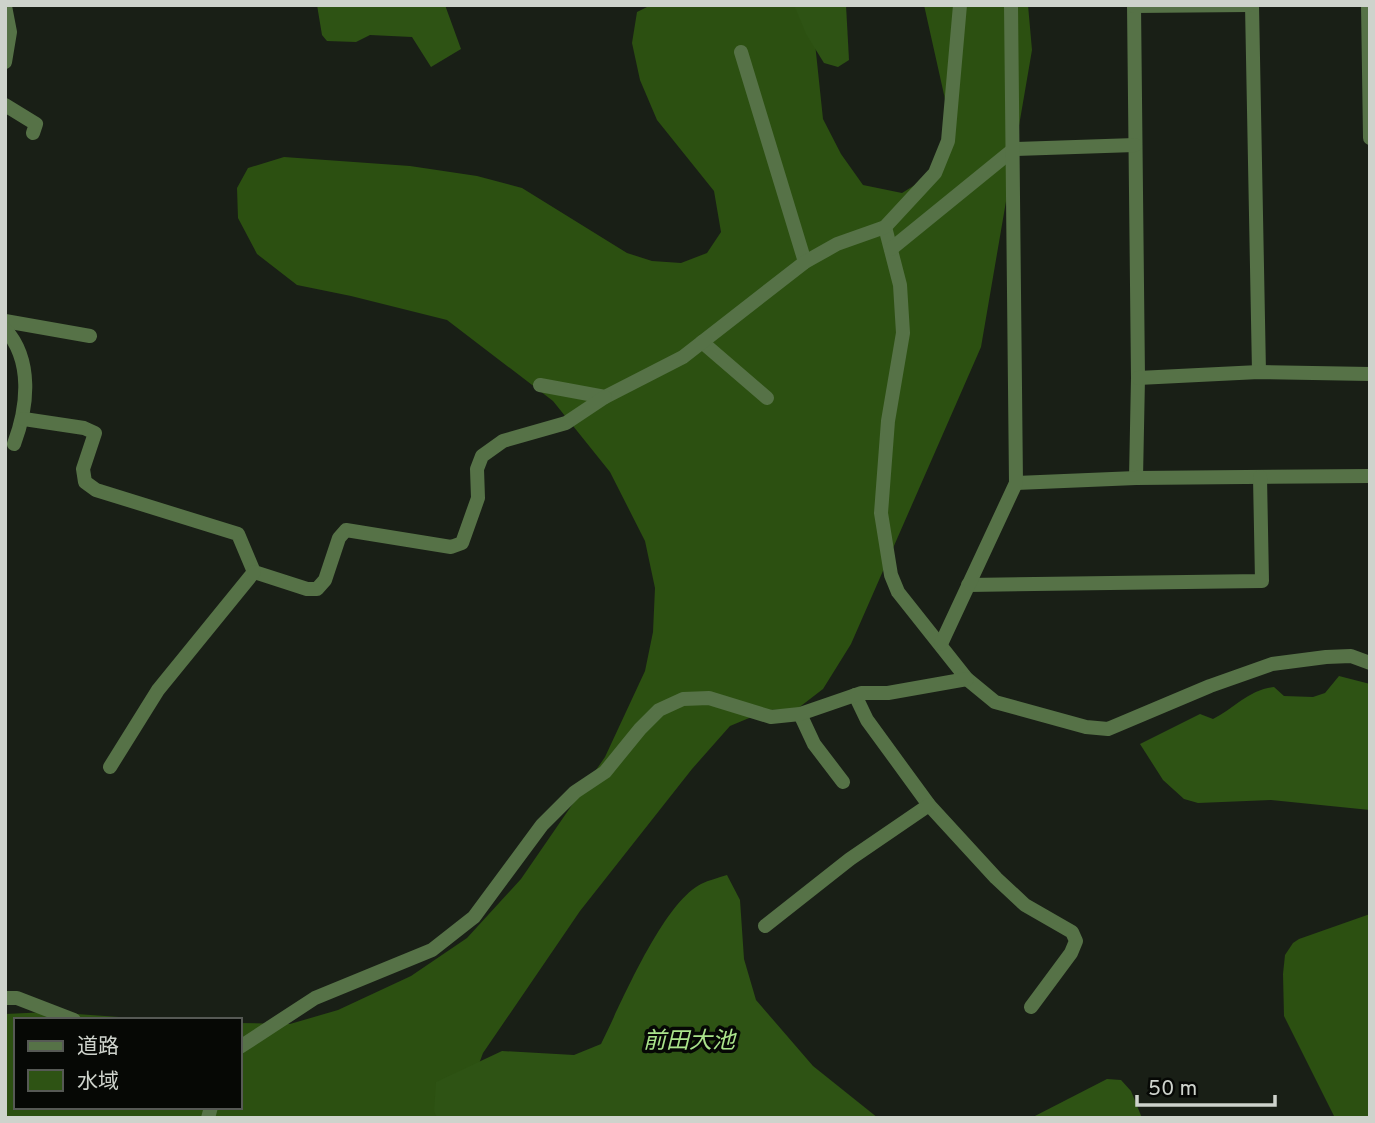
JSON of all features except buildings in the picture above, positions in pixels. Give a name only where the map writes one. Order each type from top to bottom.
[{"type":"street","points":[[24,419],[84,428],[95,433],[83,469],[85,482],[96,490],[238,534],[254,572],[307,589],[317,589],[325,580],[339,538],[346,530],[451,547],[462,543],[478,498],[477,469],[482,456],[503,441],[566,423],[605,397],[683,357],[805,262],[837,244],[885,227],[935,173],[948,141],[960,5]]},
{"type":"street","points":[[940,644],[1016,483],[1012,5]]},
{"type":"street","points":[[1136,478],[1138,378],[1134,6],[1250,5],[1259,372]]},
{"type":"street","points":[[1368,5],[1370,138]]},
{"type":"street","points":[[5,6],[10,32],[5,62]]},
{"type":"street","points":[[741,52],[805,262]]},
{"type":"street","points":[[5,105],[36,124],[33,133]]},
{"type":"street","points":[[891,249],[1014,149],[1135,145]]},
{"type":"street","points":[[885,227],[900,285],[903,333],[888,421],[881,513],[891,575],[898,592],[967,680],[995,702],[1086,727],[1108,729],[1210,686],[1272,664],[1351,656],[1370,663]]},
{"type":"street","points":[[5,321],[90,336]]},
{"type":"street","points":[[5,329],[15,340],[23,359],[24,419],[14,444]]},
{"type":"street","points":[[702,342],[767,398]]},
{"type":"street","points":[[1138,378],[1259,372],[1370,374]]},
{"type":"street","points":[[540,385],[605,397]]},
{"type":"street","points":[[1016,483],[1136,478],[1370,476]]},
{"type":"street","points":[[968,585],[1262,581],[1260,477]]},
{"type":"street","points":[[110,767],[158,690],[254,572]]},
{"type":"street","points":[[242,1046],[315,998],[432,950],[474,917],[542,825],[575,792],[605,772],[659,710],[683,699],[709,698],[771,717],[800,714],[855,695],[888,693],[967,680]]},
{"type":"street","points":[[855,695],[867,720],[929,805],[996,878],[1026,905],[1072,932],[1076,941],[1071,953],[1031,1007]]},
{"type":"street","points":[[800,714],[814,744],[843,782]]},
{"type":"street","points":[[765,926],[850,859],[929,805]]},
{"type":"street","points":[[5,998],[17,998],[69,1018]]},
{"type":"shaded area","points":[[651,5],[794,5],[815,43],[823,119],[841,154],[863,185],[902,193],[939,170],[951,126],[924,5],[1028,5],[1032,50],[981,347],[851,644],[823,689],[797,709],[768,710],[730,726],[692,769],[580,911],[483,1053],[459,1118],[5,1118],[5,1014],[48,1012],[134,1018],[14,1018],[14,1109],[242,1109],[242,1023],[290,1024],[338,1010],[411,976],[467,938],[521,879],[605,757],[645,671],[653,632],[655,588],[645,541],[610,472],[553,401],[447,320],[297,285],[257,254],[238,218],[237,188],[248,168],[284,157],[410,166],[477,176],[522,188],[627,253],[652,261],[681,263],[707,253],[721,232],[714,191],[657,120],[640,80],[632,43],[637,12]]},
{"type":"shaded area","points":[[1370,914],[1370,1118],[1335,1118],[1284,1016],[1285,955],[1299,939]]},
{"type":"water","points":[[317,5],[445,5],[461,49],[431,67],[412,37],[370,35],[356,42],[327,41],[322,35]]},
{"type":"water","points":[[794,5],[846,5],[849,60],[838,67],[824,63],[806,34]]},
{"type":"water","points":[[1339,676],[1370,684],[1370,810],[1271,800],[1198,803],[1184,799],[1163,780],[1140,744],[1200,714],[1213,719],[1257,691],[1274,687],[1284,696],[1313,697],[1325,693]]},
{"type":"water","name":"前田大池","points":[[727,875],[740,900],[744,959],[756,1000],[813,1066],[878,1118],[437,1118],[434,1111],[436,1082],[502,1051],[574,1055],[601,1044],[644,956],[672,912],[686,895],[701,884]]},
{"type":"water","points":[[1107,1079],[1121,1080],[1131,1091],[1142,1118],[1031,1118]]}]
